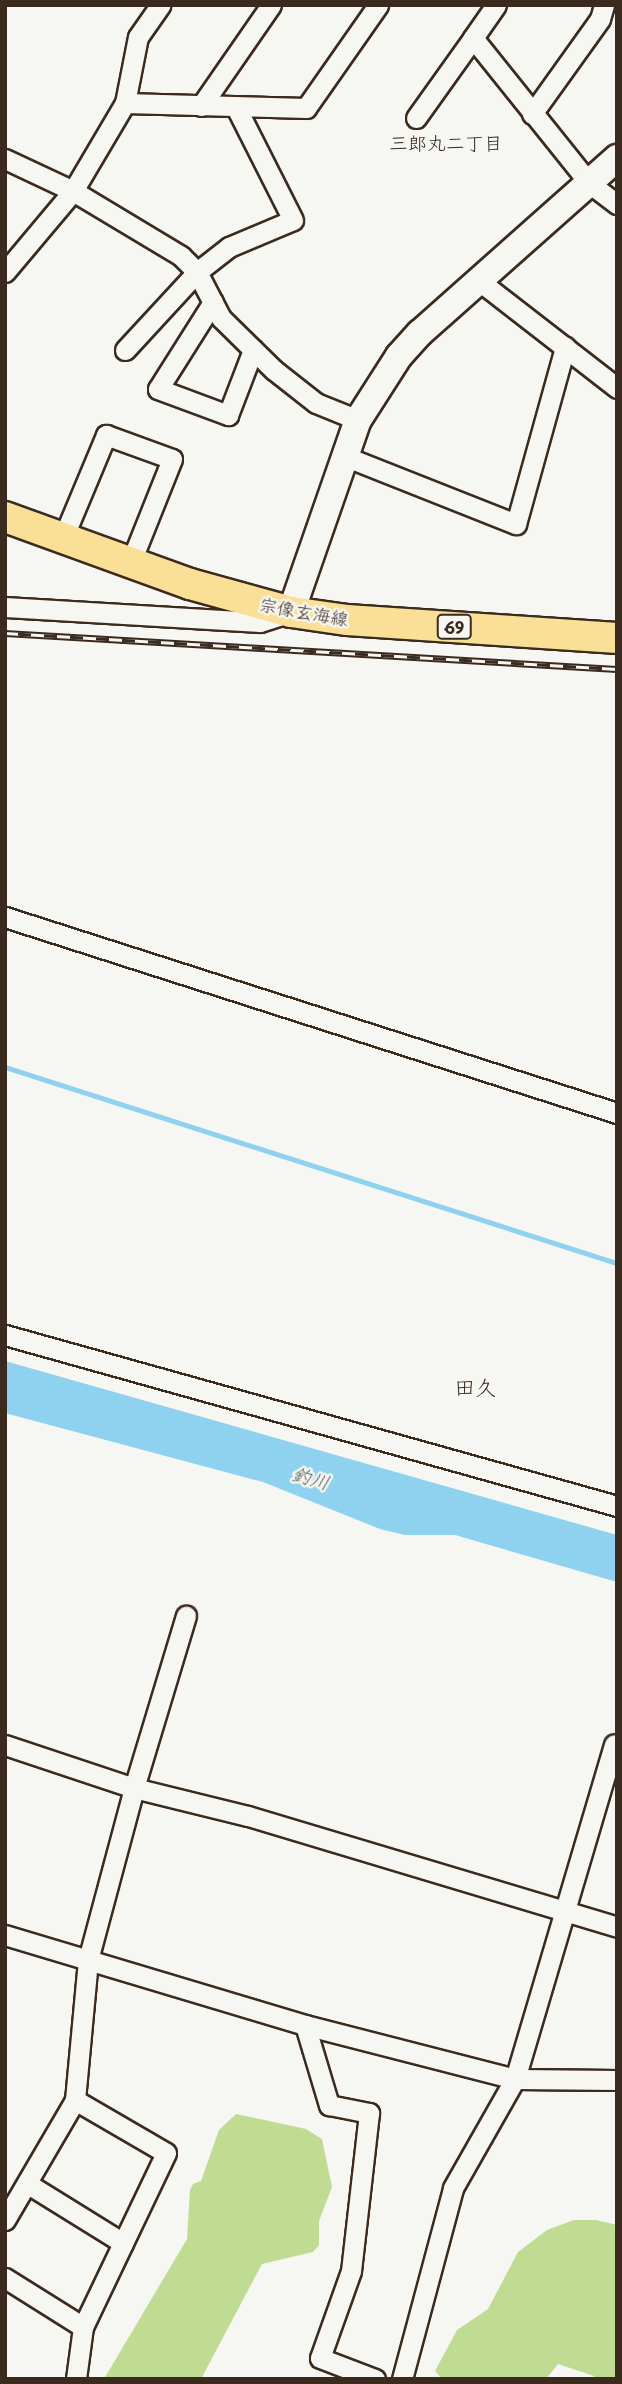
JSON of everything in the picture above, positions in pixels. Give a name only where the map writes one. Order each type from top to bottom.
[{"type":"main road","name":"宗像玄海線","points":[[5,517],[130,564],[235,598],[291,612],[346,620],[617,638]]},
{"type":"street","points":[[5,272],[73,191],[125,103],[138,37],[160,5]]},
{"type":"street","points":[[201,106],[271,5]]},
{"type":"street","points":[[125,103],[306,108],[378,5]]},
{"type":"street","points":[[416,118],[496,5]]},
{"type":"street","points":[[532,114],[600,19],[604,5]]},
{"type":"street","points":[[474,38],[589,183],[617,204]]},
{"type":"street","points":[[125,350],[197,272],[229,247],[293,220],[236,107]]},
{"type":"street","points":[[5,607],[260,622],[291,612],[358,420],[399,356],[478,280],[617,158]]},
{"type":"street","points":[[5,159],[73,191],[181,256],[197,272],[221,318],[253,350],[316,403],[358,420]]},
{"type":"street","points":[[478,280],[617,388]]},
{"type":"street","points":[[213,302],[158,389],[228,415],[253,350]]},
{"type":"street","points":[[344,456],[516,524],[565,347]]},
{"type":"street","points":[[63,538],[106,435],[172,459],[130,564]]},
{"type":"street","points":[[5,917],[617,1112]]},
{"type":"street","points":[[5,1335],[617,1506]]},
{"type":"street","points":[[5,2220],[75,2100],[88,1961],[134,1788],[186,1616]]},
{"type":"street","points":[[402,2379],[453,2188],[515,2079],[614,1744]]},
{"type":"street","points":[[5,1745],[134,1788],[248,1816],[617,1927]]},
{"type":"street","points":[[5,1935],[305,2025],[515,2079],[617,2080]]},
{"type":"street","points":[[305,2025],[329,2105],[369,2113],[351,2271],[320,2358],[375,2379]]},
{"type":"street","points":[[75,2100],[166,2152],[83,2327],[76,2379]]},
{"type":"street","points":[[28,2184],[123,2243]]},
{"type":"street","points":[[5,2278],[83,2327]]},
{"type":"green space","points":[[236,2114],[306,2129],[322,2139],[332,2187],[319,2221],[319,2245],[313,2252],[262,2264],[201,2379],[104,2379],[187,2239],[190,2190],[193,2184],[201,2181],[219,2130]]},
{"type":"green space","points":[[574,2220],[596,2220],[617,2225],[617,2379],[593,2379],[594,2376],[558,2364],[546,2379],[442,2379],[435,2371],[457,2330],[488,2309],[518,2252],[547,2230]]},
{"type":"water","name":"釣川","points":[[5,1361],[617,1535],[617,1582],[455,1535],[405,1535],[380,1529],[263,1482],[5,1413]]},
{"type":"waterway","points":[[5,1067],[617,1263]]},
{"type":"railway","points":[[5,633],[617,669]]},
{"type":"district","name":"三郎丸二丁目","points":[[446,143]]},
{"type":"district","name":"田久","points":[[475,1386]]}]
